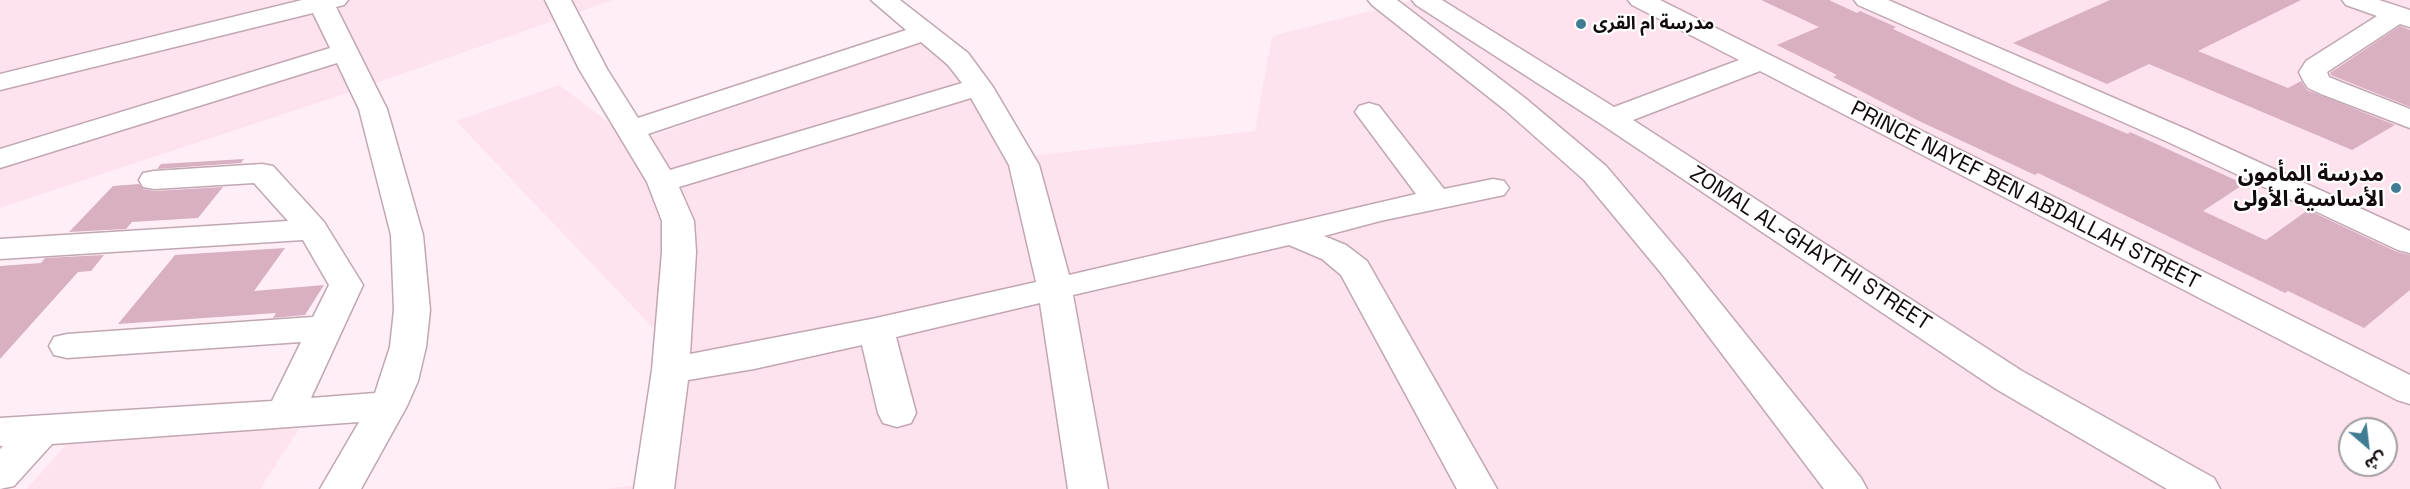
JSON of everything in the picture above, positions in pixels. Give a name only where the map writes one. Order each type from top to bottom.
[{"type":"street","points":[[558,0],[593,69],[662,182],[678,221],[680,252],[671,370],[654,489]]},
{"type":"street","points":[[884,0],[958,59],[979,87],[1024,165],[1055,288],[1088,489]]},
{"type":"street","points":[[1381,0],[1515,104],[1595,173],[1673,266],[1847,489]]},
{"type":"street","name":"ZOMAL AL-GHAYTHI STREET","points":[[1425,0],[1611,118],[2009,380],[2200,489]]},
{"type":"street","name":"PRINCE NAYEF BEN ABDALLAH STREET","points":[[1641,0],[2408,387]]},
{"type":"street","points":[[2355,0],[2403,17]]},
{"type":"street","points":[[0,82],[324,1],[344,52],[373,109],[407,235],[412,310],[408,347],[399,381],[388,406],[340,489]]},
{"type":"street","points":[[1875,1],[2178,136],[2410,243]]},
{"type":"street","points":[[2403,17],[2316,67],[2313,76],[2318,82],[2331,88],[2410,119]]},
{"type":"street","points":[[629,131],[926,32]]},
{"type":"street","points":[[1440,48],[1488,40]]},
{"type":"street","points":[[0,159],[344,52]]},
{"type":"street","points":[[1611,118],[1760,62]]},
{"type":"street","points":[[662,182],[979,87]]},
{"type":"street","points":[[1369,112],[1437,200]]},
{"type":"street","points":[[154,180],[262,173],[313,229],[346,285],[285,413]]},
{"type":"street","points":[[671,370],[754,356],[876,330],[1493,188]]},
{"type":"street","points":[[0,249],[313,229]]},
{"type":"street","points":[[1292,234],[1334,252],[1355,269],[1477,489]]},
{"type":"street","points":[[67,346],[324,328]]},
{"type":"street","points":[[876,330],[897,413]]},
{"type":"street","points":[[0,432],[388,406]]},
{"type":"street","points":[[0,475],[40,431]]},
{"type":"shaded area","points":[[0,0],[613,0],[344,94],[0,208]]},
{"type":"shaded area","points":[[1414,0],[2410,0],[2410,489],[606,489],[642,484],[655,330],[456,121],[559,85],[635,142],[938,35],[1003,159],[1255,131],[1272,36]]},
{"type":"shaded area","points":[[299,429],[260,489],[27,489],[77,432]]},
{"type":"building","points":[[1761,0],[1829,0],[1857,13],[1860,11],[1896,27],[1893,29],[2015,86],[2128,134],[2130,132],[2244,184],[2203,211],[2263,239],[2266,240],[2308,210],[2397,252],[2410,255],[2410,290],[2364,328],[2288,291],[2285,293],[2038,173],[2035,175],[1919,121],[1833,77],[1837,75],[1777,45],[1819,27]]},
{"type":"building","points":[[2110,0],[2301,0],[2198,51],[2288,88],[2301,81],[2307,90],[2395,125],[2352,150],[2149,64],[2107,84],[2013,43]]},
{"type":"building","points":[[2400,26],[2410,30],[2410,107],[2331,75],[2330,73]]},
{"type":"building","points":[[244,159],[241,163],[157,169],[161,164]]},
{"type":"building","points":[[139,184],[143,189],[154,191],[223,187],[198,218],[132,222],[126,229],[69,232],[113,186]]},
{"type":"building","points":[[285,248],[254,291],[324,285],[305,315],[273,318],[276,313],[118,324],[175,255]]},
{"type":"building","points":[[104,255],[91,271],[78,272],[0,359],[0,266],[41,263],[45,258]]},
{"type":"place","name":"مدرسة ام القرى","points":[[1581,24]]},
{"type":"place","name":"مدرسة المأمون الأساسية الأولى","points":[[2396,188]]}]
